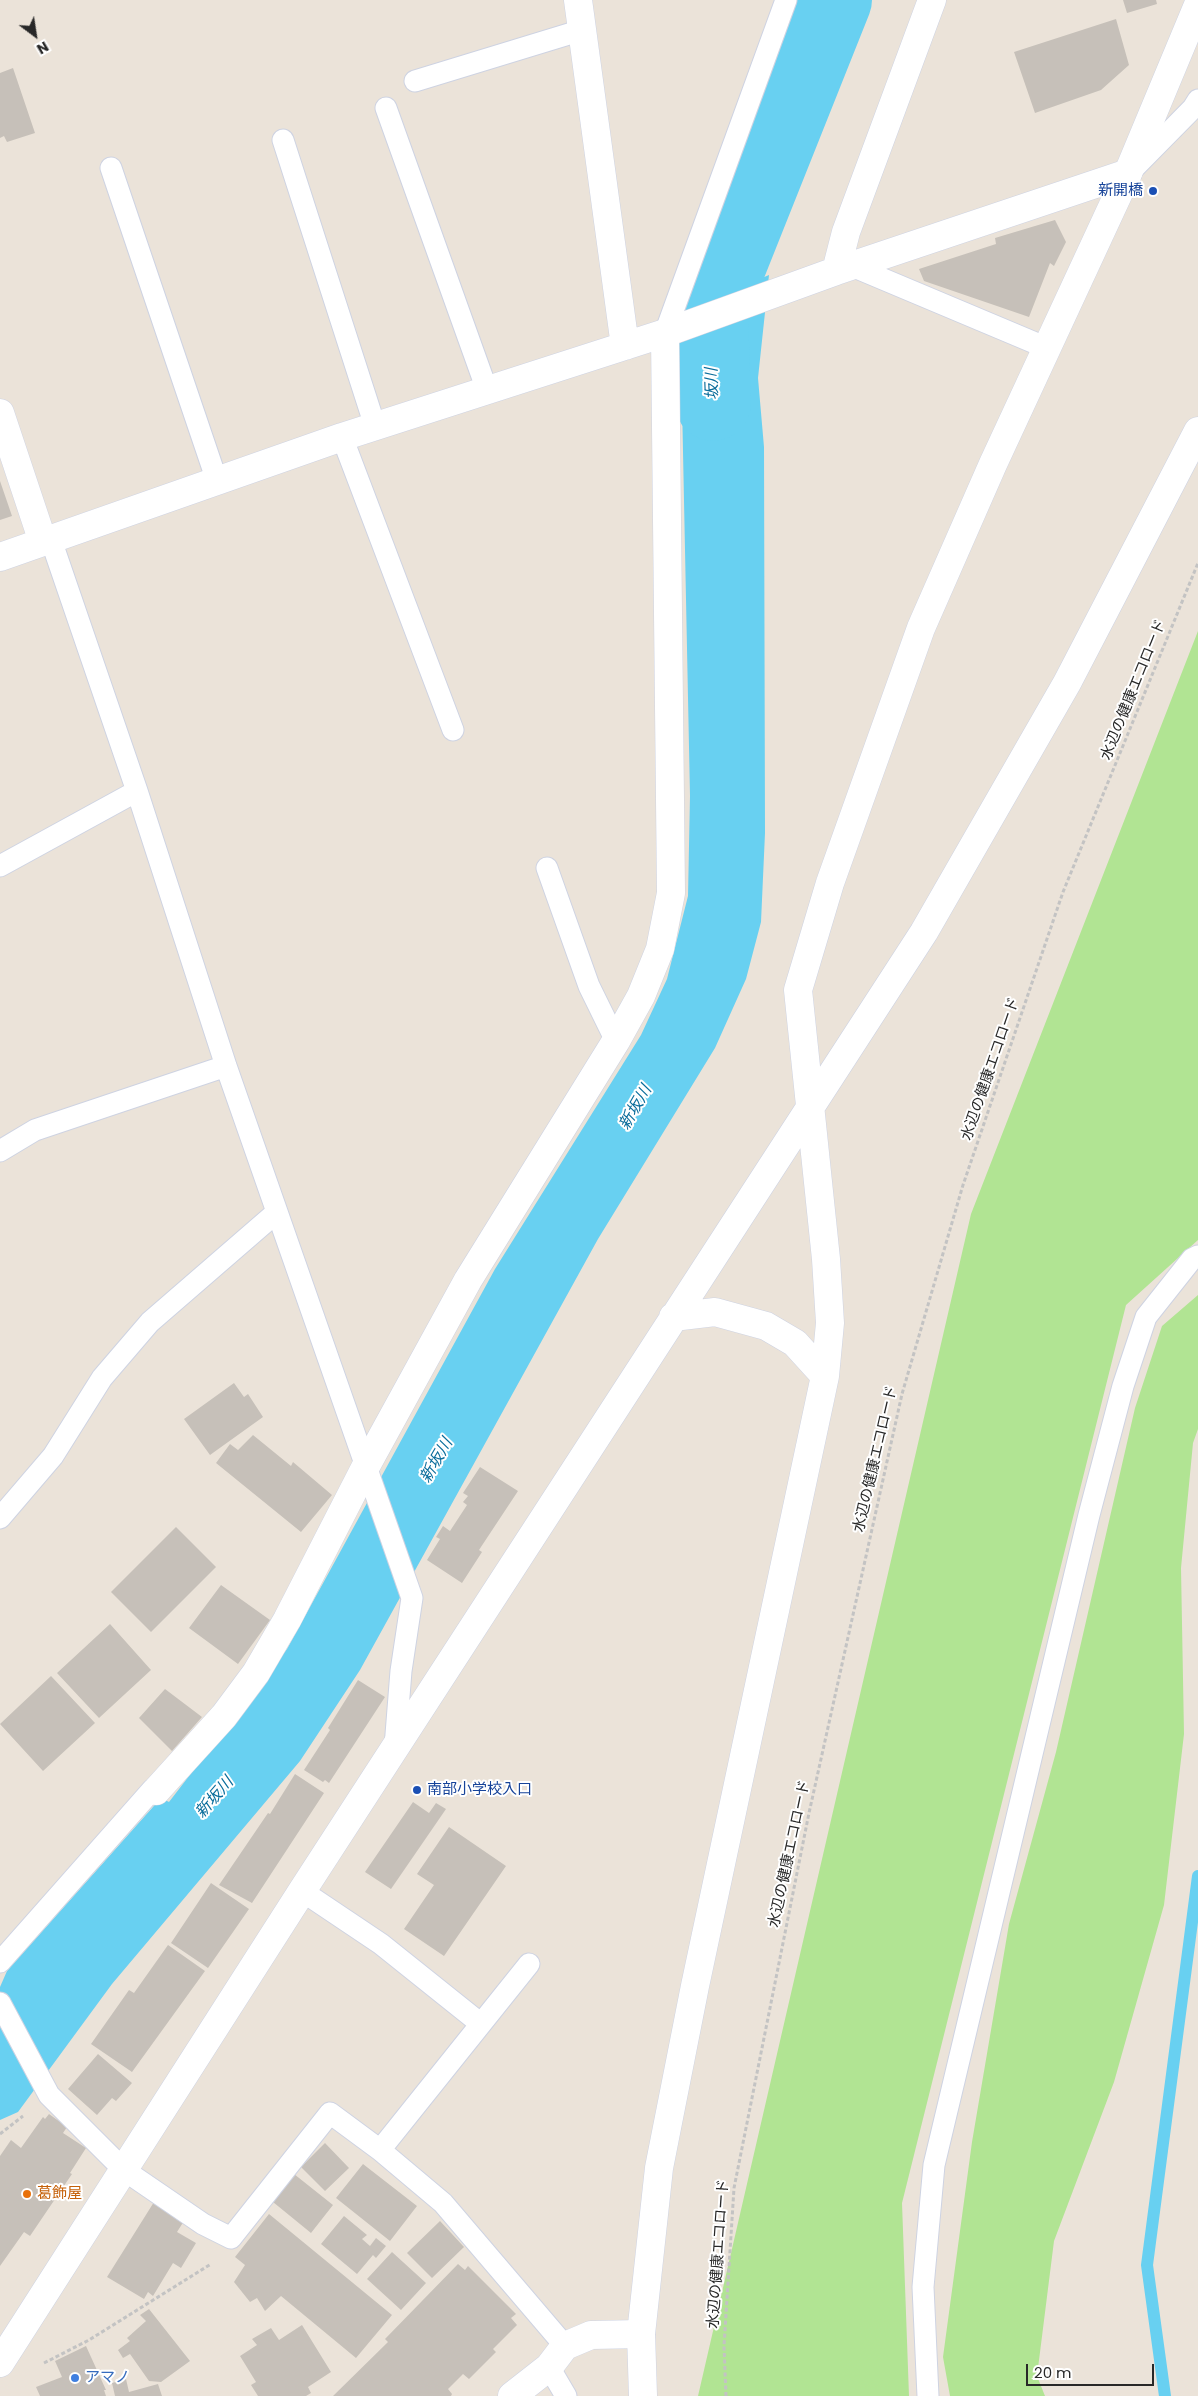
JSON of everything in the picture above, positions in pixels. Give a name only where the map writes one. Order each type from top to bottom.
[{"type":"street","points":[[578,0],[625,346]]},
{"type":"street","points":[[844,268],[846,232],[932,0]]},
{"type":"street","points":[[643,2396],[641,2334],[659,2168],[695,1986],[825,1376],[830,1323],[822,1206],[809,1110],[798,990],[830,883],[921,628],[993,464],[1128,173],[1198,5]]},
{"type":"street","points":[[0,557],[342,437],[665,334],[844,268],[1128,173]]},
{"type":"street","points":[[156,1791],[224,1716],[256,1673],[287,1620],[366,1466],[468,1280],[616,1041],[641,996],[660,949],[671,893],[665,334]]},
{"type":"street","points":[[0,413],[47,541]]},
{"type":"street","points":[[0,2362],[395,1747],[924,932],[1057,700],[1198,431]]},
{"type":"street","points":[[673,1317],[715,1312],[766,1326],[796,1343],[825,1376]]},
{"type":"street","points":[[512,2396],[549,2367],[565,2346],[591,2335],[641,2334]]},
{"type":"lane","points":[[665,334],[786,0]]},
{"type":"lane","points":[[415,81],[582,30]]},
{"type":"lane","points":[[1128,173],[1193,108],[1198,100]]},
{"type":"lane","points":[[386,108],[487,390]]},
{"type":"lane","points":[[283,140],[375,426]]},
{"type":"lane","points":[[111,168],[217,481]]},
{"type":"lane","points":[[844,268],[1047,348]]},
{"type":"lane","points":[[342,437],[453,730]]},
{"type":"lane","points":[[47,541],[137,791],[226,1066],[412,1598],[401,1671],[395,1747]]},
{"type":"lane","points":[[0,866],[137,791]]},
{"type":"lane","points":[[547,868],[590,986],[616,1041]]},
{"type":"lane","points":[[0,1151],[35,1130],[226,1066]]},
{"type":"lane","points":[[0,1518],[53,1456],[102,1378],[150,1322],[276,1212]]},
{"type":"lane","points":[[928,2396],[923,2287],[934,2165],[1087,1525],[1123,1386],[1146,1317],[1192,1259],[1198,1256]]},
{"type":"lane","points":[[0,1962],[152,1790],[156,1791]]},
{"type":"lane","points":[[302,1891],[381,1944],[482,2024]]},
{"type":"lane","points":[[380,2150],[529,1964]]},
{"type":"lane","points":[[0,2003],[49,2095],[124,2170],[204,2224],[231,2238],[330,2113],[380,2150],[442,2203],[565,2346]]},
{"type":"lane","points":[[549,2367],[566,2396]]},
{"type":"path","name":"水辺の健康エコロード","points":[[726,2396],[724,2346],[734,2188],[809,1813],[902,1394],[963,1185],[1063,892],[1198,563]]},
{"type":"path","points":[[38,2366],[90,2340],[213,2262],[231,2238]]},
{"type":"green space","points":[[1198,631],[1198,1240],[1126,1305],[902,2203],[909,2396],[698,2396],[971,1214]]},
{"type":"green space","points":[[1198,1295],[1198,1429],[1193,1443],[1181,1568],[1184,1734],[1164,1905],[1114,2082],[1054,2241],[1037,2376],[1045,2396],[950,2396],[943,2357],[972,2142],[1009,1924],[1056,1752],[1135,1408],[1162,1326]]},
{"type":"water","name":"新坂川","points":[[769,275],[758,378],[764,447],[765,833],[761,922],[746,979],[715,1048],[598,1239],[360,1670],[300,1761],[112,1984],[18,2112],[0,2120],[0,1987],[7,1971],[161,1798],[169,1802],[287,1649],[495,1269],[641,1035],[667,979],[688,896],[690,796],[681,353],[690,339],[687,310]]},
{"type":"building","points":[[1123,0],[1156,0],[1157,4],[1127,13]]},
{"type":"building","points":[[1116,19],[1129,65],[1101,90],[1035,113],[1014,52]]},
{"type":"building","points":[[13,68],[35,133],[7,142],[4,136],[0,138],[0,73]]},
{"type":"building","points":[[1055,220],[1066,242],[1054,266],[1050,263],[1029,317],[924,281],[919,269],[996,244],[995,238]]},
{"type":"building","points":[[0,481],[12,516],[0,520]]},
{"type":"building","points":[[234,1383],[244,1397],[248,1394],[263,1417],[210,1455],[184,1419]]},
{"type":"building","points":[[253,1435],[291,1466],[293,1462],[332,1495],[301,1532],[216,1463],[230,1444],[238,1450]]},
{"type":"building","points":[[480,1467],[518,1491],[479,1550],[482,1552],[462,1583],[427,1560],[440,1539],[436,1537],[443,1526],[450,1531],[467,1505],[463,1502],[468,1496],[463,1493]]},
{"type":"building","points":[[176,1527],[216,1567],[151,1632],[111,1592]]},
{"type":"building","points":[[221,1585],[270,1620],[238,1664],[189,1628]]},
{"type":"building","points":[[110,1624],[151,1670],[99,1718],[57,1673]]},
{"type":"building","points":[[51,1676],[95,1723],[43,1771],[0,1724]]},
{"type":"building","points":[[358,1680],[385,1697],[329,1783],[325,1780],[323,1782],[304,1770],[330,1730],[328,1728]]},
{"type":"building","points":[[165,1689],[202,1717],[172,1751],[139,1718]]},
{"type":"building","points":[[295,1774],[324,1793],[252,1903],[219,1885],[268,1813],[270,1814]]},
{"type":"building","points":[[413,1802],[429,1813],[436,1803],[446,1809],[391,1889],[365,1872]]},
{"type":"building","points":[[449,1827],[506,1866],[444,1956],[404,1929],[434,1885],[417,1874]]},
{"type":"building","points":[[211,1883],[249,1909],[208,1968],[171,1943]]},
{"type":"building","points":[[168,1945],[205,1971],[132,2072],[91,2044],[129,1990],[134,1993]]},
{"type":"building","points":[[98,2054],[132,2083],[116,2101],[112,2098],[97,2115],[68,2089]]},
{"type":"building","points":[[49,2114],[67,2127],[63,2133],[86,2148],[70,2173],[72,2174],[30,2236],[24,2232],[0,2266],[0,2156],[11,2140],[21,2148],[43,2117],[45,2119]]},
{"type":"building","points":[[325,2143],[349,2168],[325,2191],[301,2167]]},
{"type":"building","points":[[363,2164],[417,2206],[390,2241],[336,2198]]},
{"type":"building","points":[[294,2174],[333,2205],[311,2233],[273,2202]]},
{"type":"building","points":[[154,2202],[184,2221],[177,2232],[196,2243],[181,2268],[173,2263],[153,2296],[148,2292],[144,2299],[107,2277]]},
{"type":"building","points":[[269,2214],[392,2315],[356,2358],[281,2296],[265,2311],[257,2298],[250,2302],[234,2282],[245,2265],[235,2257]]},
{"type":"building","points":[[344,2216],[367,2235],[362,2239],[370,2246],[376,2238],[386,2246],[376,2258],[373,2255],[357,2274],[321,2244]]},
{"type":"building","points":[[440,2221],[464,2247],[432,2278],[407,2253]]},
{"type":"building","points":[[392,2252],[426,2283],[401,2310],[367,2279]]},
{"type":"building","points":[[458,2264],[465,2270],[468,2266],[516,2314],[511,2318],[517,2325],[493,2349],[496,2352],[469,2379],[463,2374],[448,2389],[452,2394],[451,2396],[333,2396],[388,2342],[385,2339]]},
{"type":"building","points":[[149,2309],[190,2361],[161,2382],[149,2381],[130,2354],[123,2358],[118,2350],[130,2341],[127,2338],[146,2321],[140,2315]]},
{"type":"building","points":[[302,2325],[331,2372],[308,2387],[311,2393],[306,2396],[258,2396],[251,2385],[256,2382],[240,2356],[257,2345],[252,2339],[271,2328],[279,2340]]},
{"type":"building","points":[[86,2346],[106,2390],[104,2390],[106,2396],[40,2396],[36,2387],[62,2377],[55,2361]]},
{"type":"building","points":[[126,2379],[129,2392],[158,2384],[162,2396],[115,2396],[112,2383]]},
{"type":"waterway","name":"坂川","points":[[713,403],[710,311],[834,0]]},
{"type":"waterway","points":[[1165,2396],[1147,2265],[1198,1876]]},
{"type":"place","name":"新開橋","points":[[1153,191]]},
{"type":"place","name":"南部小学校入口","points":[[417,1790]]},
{"type":"place","name":"葛飾屋","points":[[27,2194]]},
{"type":"place","name":"アマノ","points":[[75,2378]]}]
